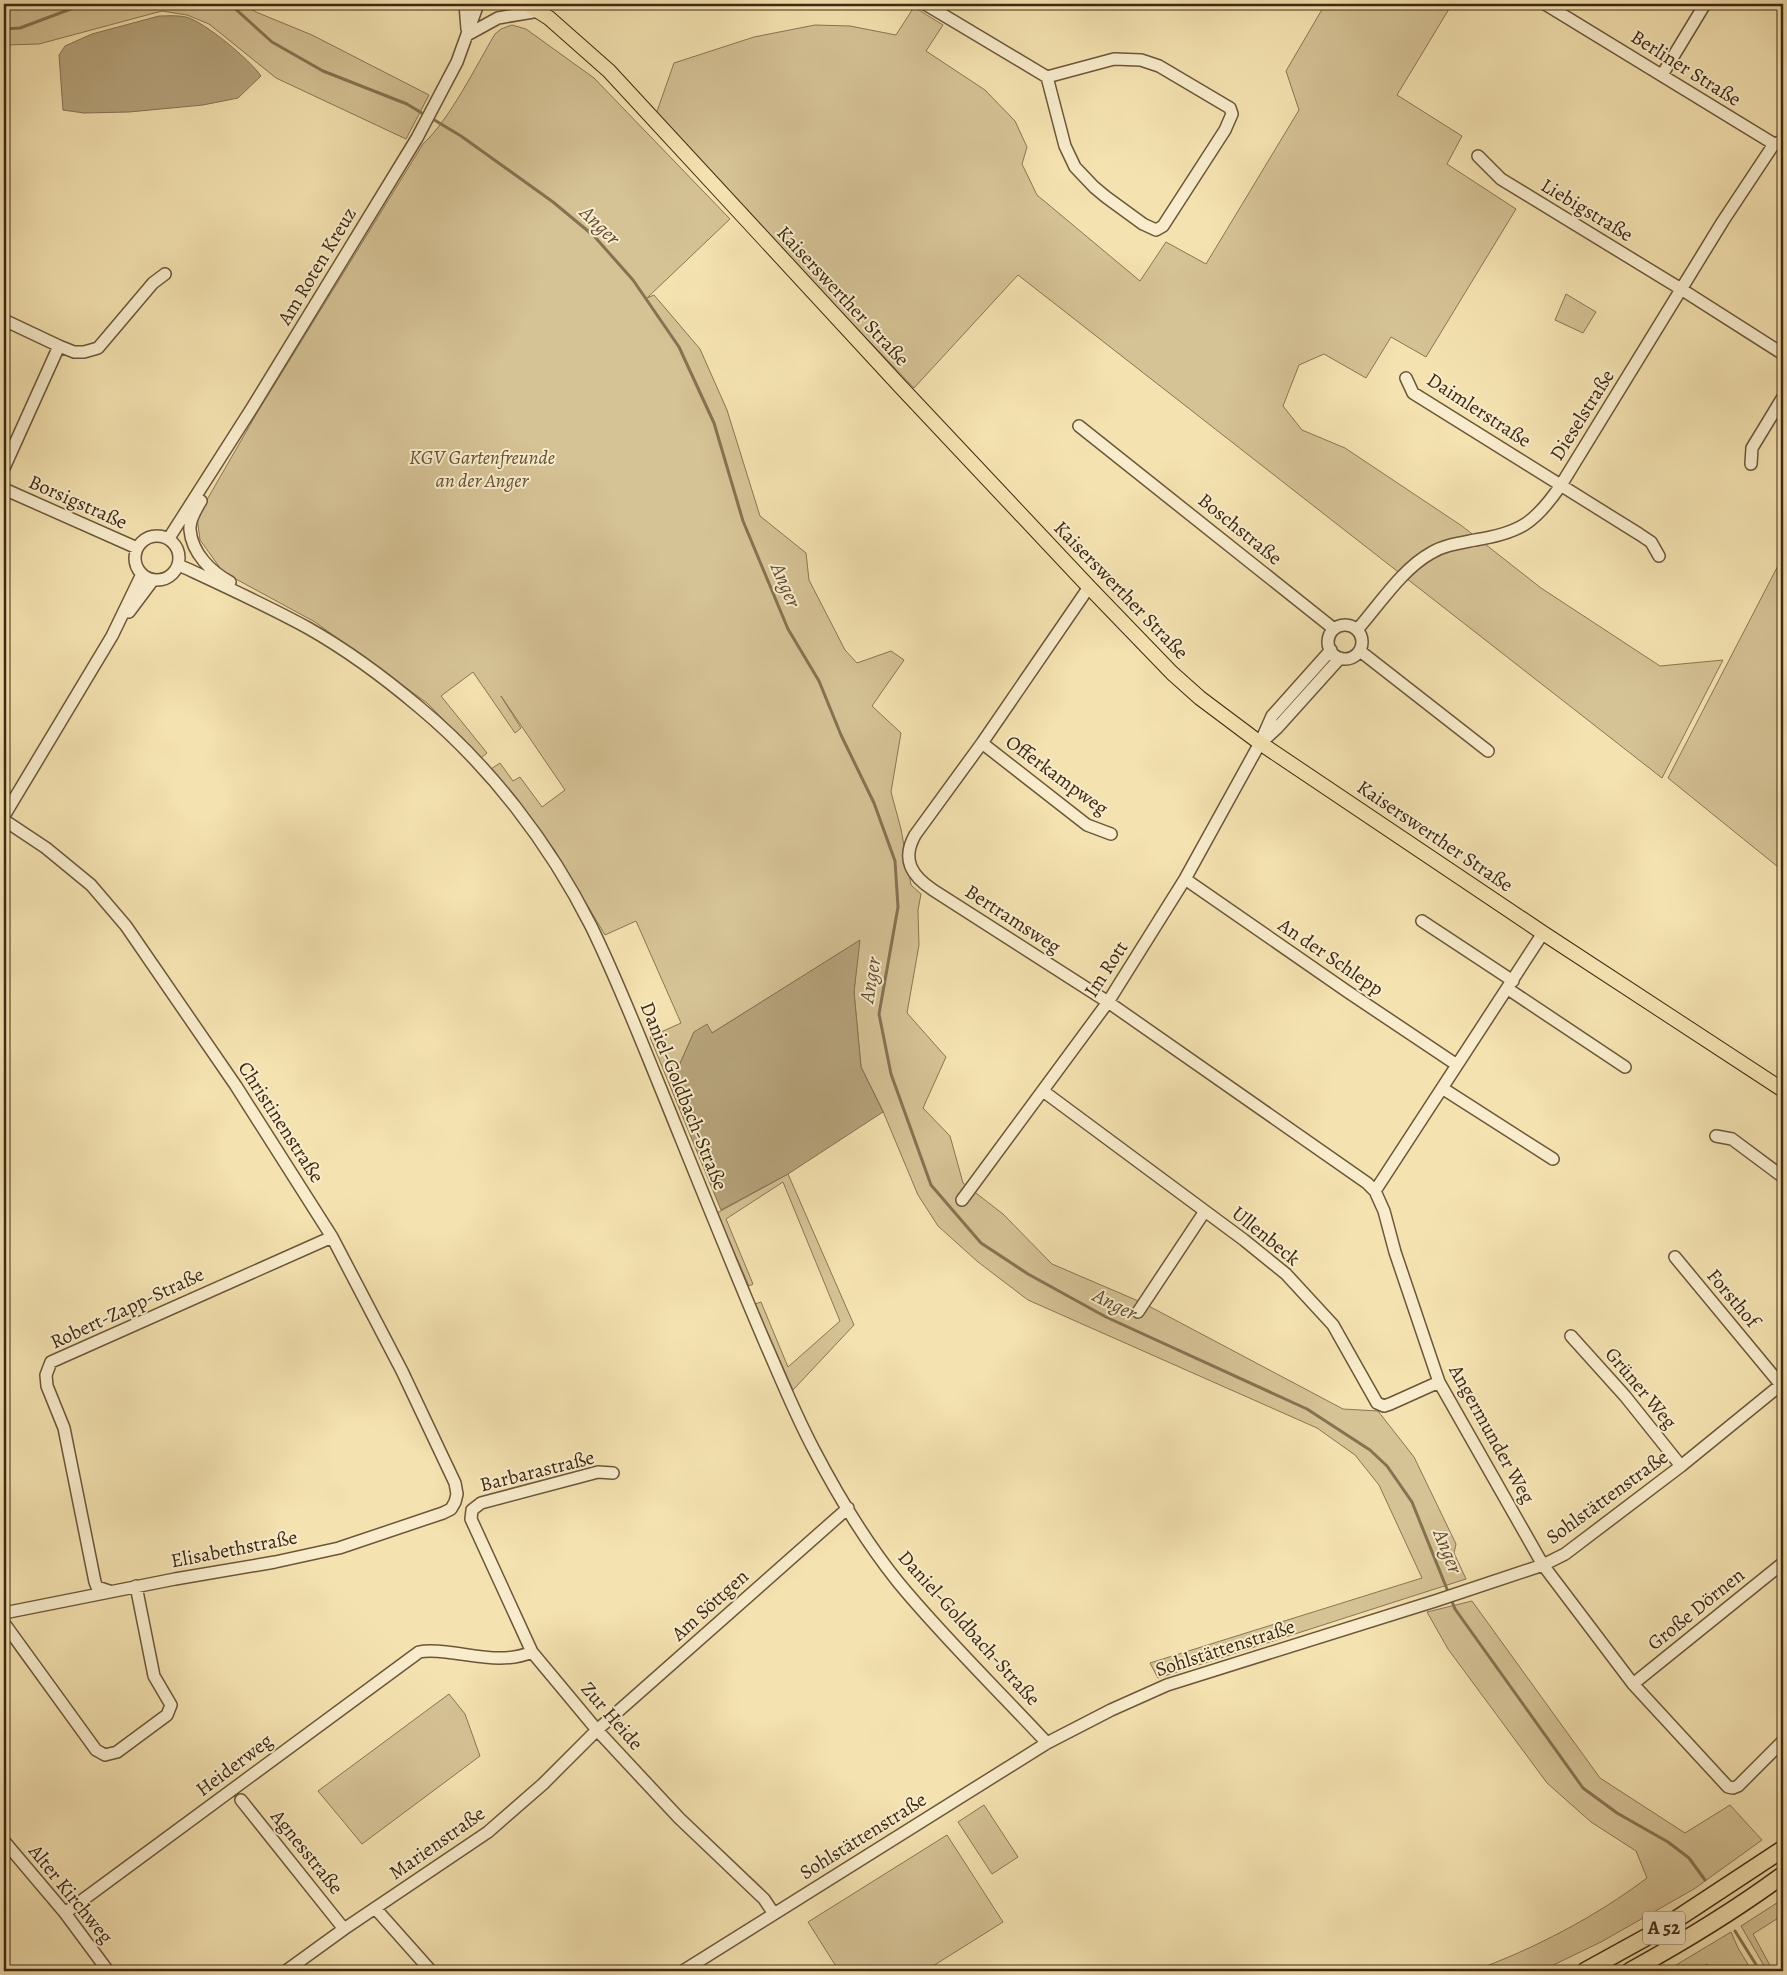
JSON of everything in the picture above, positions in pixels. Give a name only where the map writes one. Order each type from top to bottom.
[{"type":"highway","name":"A 52","points":[[1585,1971],[1663,1928],[1783,1849]]},
{"type":"highway","name":"A 52","points":[[1630,1971],[1674,1947],[1756,1896],[1783,1875]]},
{"type":"highway","points":[[1756,1896],[1783,1885]]},
{"type":"main road","name":"Kaiserswerther Straße","points":[[526,4],[536,8],[584,47],[609,71],[899,386],[1089,587],[1172,673],[1200,698],[1260,743],[1543,933],[1783,1090]]},
{"type":"street","points":[[464,4],[467,36],[498,18],[536,8]]},
{"type":"street","name":"Am Roten Kreuz","points":[[169,538],[252,408],[433,110],[457,62],[478,4]]},
{"type":"street","points":[[925,4],[1047,77],[1065,146],[1075,167],[1083,177],[1106,197],[1143,224],[1156,230],[1160,229],[1166,224],[1206,160],[1230,119],[1231,110],[1227,105],[1159,66],[1142,60],[1114,59],[1047,77]]},
{"type":"street","name":"Berliner Straße","points":[[1546,4],[1662,75],[1779,143]]},
{"type":"street","points":[[1662,75],[1705,4]]},
{"type":"street","name":"Dieselstraße","points":[[1357,630],[1408,570],[1422,559],[1445,547],[1502,535],[1520,528],[1540,514],[1561,485],[1681,289],[1779,143]]},
{"type":"street","name":"Liebigstraße","points":[[1478,156],[1501,179],[1783,354]]},
{"type":"street","points":[[4,320],[74,352],[84,352],[98,348],[152,283],[166,274]]},
{"type":"street","points":[[4,468],[59,346]]},
{"type":"street","name":"Daimlerstraße","points":[[1406,378],[1413,393],[1650,542],[1659,556]]},
{"type":"street","points":[[1751,464],[1752,448],[1783,396]]},
{"type":"street","points":[[252,408],[238,440],[195,511],[190,530],[197,550],[204,562],[227,581],[252,594],[260,602]]},
{"type":"street","name":"Boschstraße","points":[[1079,426],[1334,630]]},
{"type":"street","name":"Borsigstraße","points":[[4,489],[137,548]]},
{"type":"street","points":[[155,535],[169,538],[179,550],[179,565],[171,576],[166,579],[153,580],[142,574],[135,562],[137,548],[147,538],[155,535]]},
{"type":"street","name":"Daniel-Goldbach-Straße","points":[[179,565],[260,602],[311,630],[344,651],[419,707],[451,737],[503,792],[529,825],[562,875],[590,924],[628,1009],[784,1389],[814,1450],[848,1508],[896,1579],[934,1624],[1047,1743]]},
{"type":"street","points":[[4,818],[112,636],[142,574]]},
{"type":"street","points":[[112,636],[153,580]]},
{"type":"street","name":"Bertramsweg","points":[[1089,587],[982,743],[911,842],[909,859],[914,876],[1108,1002],[1367,1183],[1374,1191]]},
{"type":"street","points":[[1344,624],[1357,630],[1362,640],[1360,651],[1351,658],[1335,654],[1328,639],[1334,630],[1344,624]]},
{"type":"street","points":[[1360,651],[1488,751]]},
{"type":"street","points":[[1260,743],[1272,716],[1335,654]]},
{"type":"street","name":"Offerkampweg","points":[[982,743],[1086,825],[1111,834]]},
{"type":"street","name":"Im Rott","points":[[962,1200],[1108,1002],[1185,878],[1260,743]]},
{"type":"street","name":"Christinenstraße","points":[[4,818],[46,848],[91,885],[126,926],[236,1086],[332,1237],[402,1371],[447,1464],[455,1483],[456,1498]]},
{"type":"street","name":"An der Schlepp","points":[[1185,878],[1457,1065]]},
{"type":"street","points":[[1422,921],[1626,1067]]},
{"type":"street","points":[[1374,1191],[1543,933]]},
{"type":"street","points":[[1442,1088],[1553,1160]]},
{"type":"street","name":"Ullenbeck","points":[[1043,1091],[1268,1258],[1313,1302],[1333,1325],[1377,1403],[1384,1406],[1390,1404],[1439,1382]]},
{"type":"street","points":[[1716,1136],[1732,1139],[1783,1177]]},
{"type":"street","name":"Angermunder Weg","points":[[1374,1191],[1384,1211],[1395,1252],[1439,1382],[1543,1565],[1633,1684],[1728,1787],[1738,1786],[1783,1740]]},
{"type":"street","points":[[1138,1312],[1205,1211]]},
{"type":"street","name":"Robert-Zapp-Straße","points":[[109,1591],[98,1587],[94,1582],[64,1428],[47,1386],[46,1375],[51,1362],[332,1237]]},
{"type":"street","name":"Forsthof","points":[[1675,1257],[1782,1384]]},
{"type":"street","name":"Grüner Weg","points":[[1571,1336],[1625,1396],[1681,1466]]},
{"type":"street","name":"Sohlstättenstraße","points":[[683,1971],[1047,1743],[1111,1710],[1167,1685],[1543,1565],[1565,1554],[1681,1466],[1782,1384]]},
{"type":"street","name":"Barbarastraße","points":[[472,1510],[481,1503],[573,1478],[598,1472],[613,1473]]},
{"type":"street","points":[[456,1498],[472,1510]]},
{"type":"street","name":"Elisabethstraße","points":[[4,1613],[109,1591],[275,1562],[339,1548],[443,1513],[451,1508],[456,1498]]},
{"type":"street","name":"Am Söttgen","points":[[597,1730],[848,1508]]},
{"type":"street","name":"Zur Heide","points":[[472,1510],[471,1519],[532,1652],[597,1730],[679,1818],[752,1886],[768,1903],[774,1914]]},
{"type":"street","name":"Große Dörnen","points":[[1633,1684],[1783,1563]]},
{"type":"street","points":[[4,1623],[96,1750],[105,1755],[117,1752],[167,1715],[172,1705],[154,1676],[136,1586]]},
{"type":"street","name":"Heiderweg","points":[[66,1912],[418,1652],[426,1650],[505,1659],[519,1658],[532,1652]]},
{"type":"street","name":"Marienstraße","points":[[286,1971],[344,1928],[488,1832],[543,1784],[597,1730]]},
{"type":"street","name":"Agnesstraße","points":[[240,1800],[344,1928]]},
{"type":"street","name":"Alter Kirchweg","points":[[4,1841],[66,1912],[108,1971]]},
{"type":"street","points":[[375,1908],[432,1971]]},
{"type":"green space","points":[[38,4],[243,4],[256,12],[312,35],[429,95],[406,139],[276,78],[209,24],[187,15],[162,11],[39,44],[4,45],[4,9]]},
{"type":"green space","points":[[1321,4],[1452,4],[1397,95],[1462,136],[1447,164],[1516,209],[1426,357],[1391,337],[1366,378],[1324,354],[1299,365],[1283,406],[1302,430],[1345,448],[1462,526],[1541,588],[1660,666],[1723,660],[1662,778],[1018,275],[914,388],[655,117],[674,63],[754,37],[815,25],[850,26],[896,35],[914,7],[943,25],[926,51],[985,90],[1015,121],[1027,147],[1022,164],[1037,195],[1140,281],[1166,242],[1206,264],[1299,110],[1286,71],[1324,6]]},
{"type":"green space","name":"KGV Gartenfreunde an der Anger","points":[[512,25],[526,29],[594,78],[730,219],[647,298],[654,295],[700,349],[727,410],[760,516],[806,553],[809,580],[845,650],[857,663],[891,651],[904,660],[872,706],[901,733],[891,792],[901,829],[911,885],[921,894],[918,910],[919,945],[907,1013],[946,1057],[923,1108],[950,1136],[963,1183],[1003,1214],[1052,1264],[1143,1303],[1343,1409],[1378,1411],[1414,1457],[1456,1544],[1454,1553],[1466,1579],[1158,1678],[1150,1663],[1422,1578],[1379,1485],[1355,1455],[1317,1428],[1028,1300],[978,1262],[938,1226],[918,1195],[882,1109],[861,1067],[854,992],[859,941],[712,1033],[694,1032],[670,1086],[650,1037],[681,1023],[636,921],[605,935],[554,849],[491,769],[500,763],[513,781],[520,777],[542,807],[565,790],[501,696],[521,728],[515,733],[473,672],[441,696],[487,753],[481,758],[427,703],[315,622],[223,572],[200,540],[197,517],[257,413],[423,144],[453,107],[495,34],[501,29]]},
{"type":"green space","points":[[1566,294],[1596,312],[1583,333],[1555,320]]},
{"type":"green space","points":[[1783,556],[1783,871],[1668,778]]},
{"type":"green space","points":[[788,1174],[854,1325],[793,1390],[755,1304],[761,1302],[788,1367],[840,1321],[783,1182],[726,1219],[753,1284],[749,1286],[717,1213]]},
{"type":"green space","points":[[1472,1601],[1600,1778],[1685,1833],[1730,1805],[1762,1840],[1694,1889],[1601,1942],[1541,1971],[1473,1971],[1519,1953],[1563,1931],[1606,1906],[1647,1878],[1636,1851],[1591,1822],[1547,1783],[1448,1649],[1427,1612]]},
{"type":"green space","points":[[449,1694],[465,1714],[480,1756],[362,1844],[318,1791]]},
{"type":"green space","points":[[984,1805],[1018,1857],[992,1874],[958,1822]]},
{"type":"green space","points":[[947,1835],[1003,1922],[925,1971],[839,1971],[808,1922]]},
{"type":"green space","points":[[1783,1899],[1783,1915],[1753,1934],[1773,1971],[1767,1971],[1741,1926]]},
{"type":"green space","points":[[1731,1932],[1752,1971],[1715,1971],[1707,1964],[1694,1971],[1666,1971]]},
{"type":"shaded area","points":[[159,16],[186,17],[194,20],[237,52],[261,76],[238,98],[203,105],[129,112],[84,113],[63,110],[59,55],[65,46],[92,34]]},
{"type":"shaded area","points":[[860,940],[854,992],[861,1067],[883,1112],[788,1174],[721,1210],[670,1086],[694,1032],[707,1024],[712,1033]]},
{"type":"waterway","name":"Anger","points":[[4,29],[20,28],[84,4]]},
{"type":"waterway","name":"Anger","points":[[230,4],[272,42],[323,71],[407,104],[425,115]]},
{"type":"waterway","name":"Anger","points":[[431,118],[461,136],[553,202],[594,236],[633,280],[679,347],[714,423],[743,521],[788,629],[819,681],[841,735],[874,803],[895,861],[898,907],[879,1014],[891,1074],[931,1185],[981,1243],[1028,1274],[1106,1317],[1307,1409],[1370,1450],[1387,1466],[1412,1502],[1455,1609],[1583,1788],[1617,1813],[1668,1842],[1689,1858],[1705,1880]]},
{"type":"waterway","name":"Anger","points":[[1735,1931],[1760,1971]]}]
